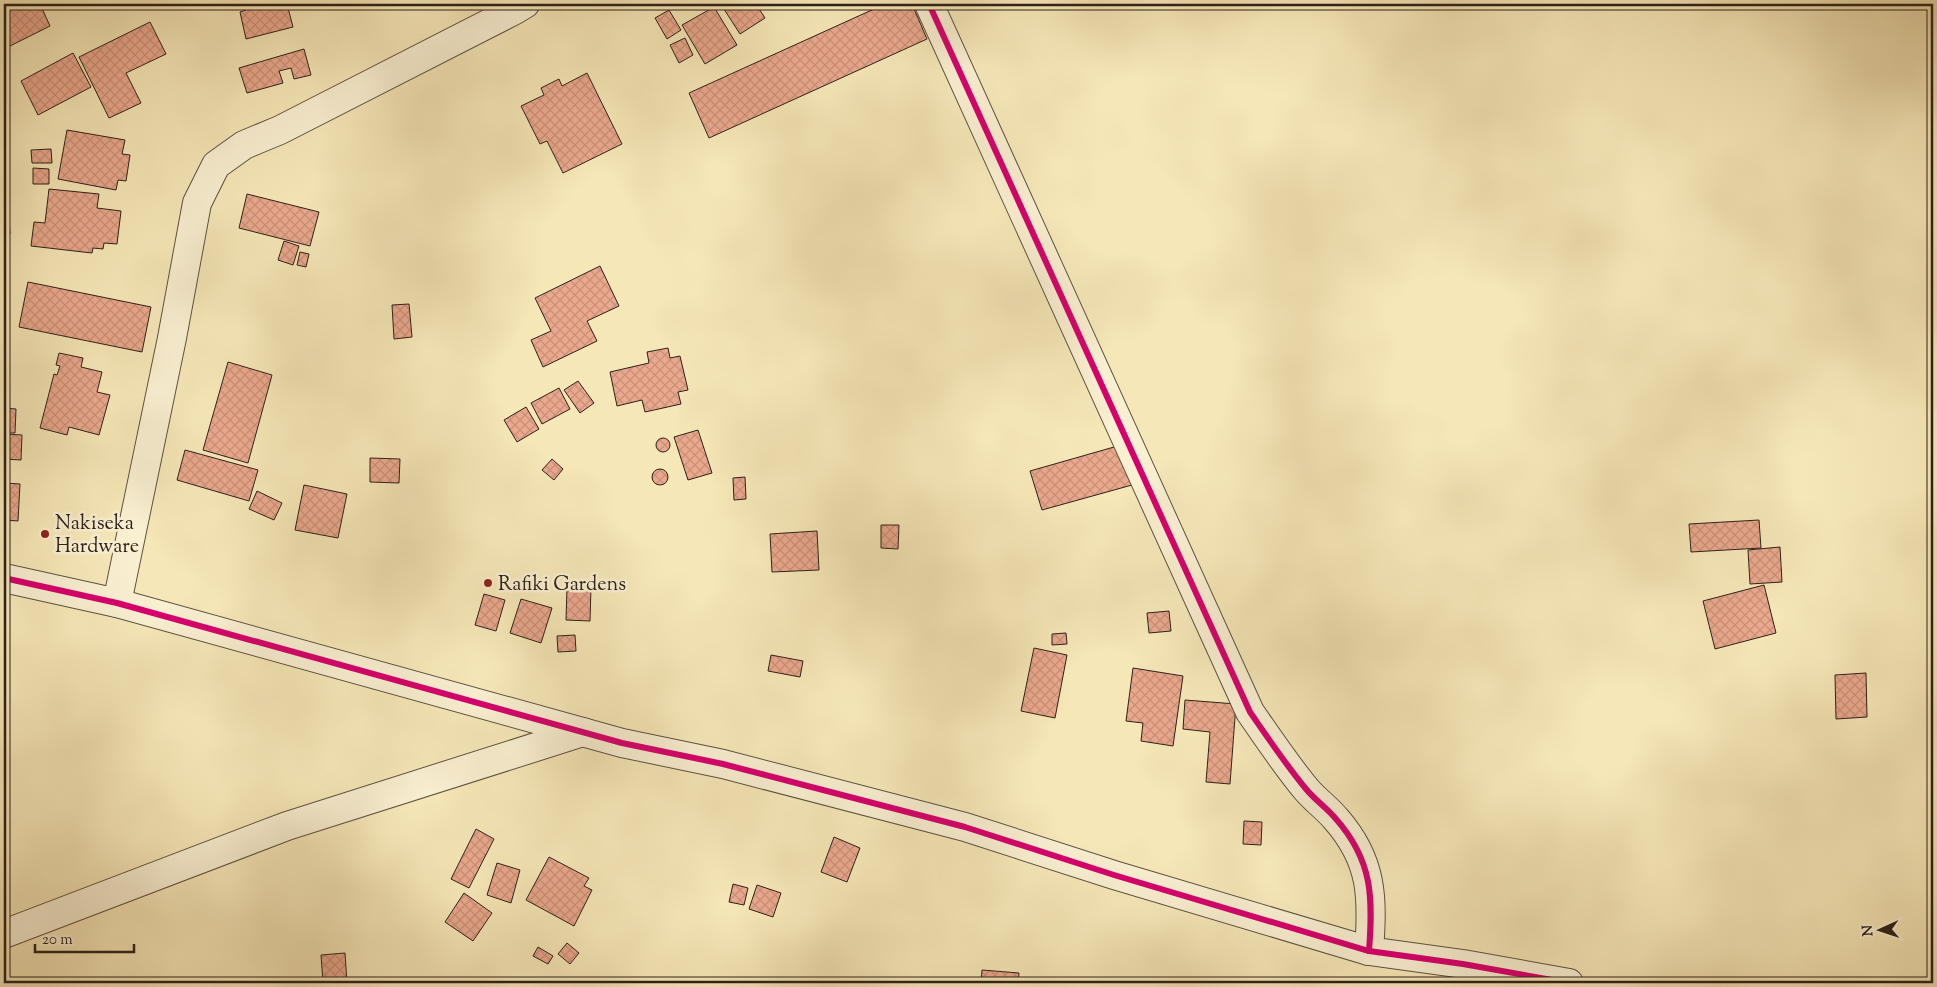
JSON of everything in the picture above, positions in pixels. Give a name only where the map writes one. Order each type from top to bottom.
[{"type":"street","points":[[117,603],[198,204],[216,165],[244,144],[280,130],[525,4]]},
{"type":"street","points":[[929,4],[1250,712],[1306,790],[1336,818],[1351,837],[1363,861],[1371,891],[1369,951]]},
{"type":"street","points":[[4,578],[117,603],[622,743],[723,764],[965,827],[1114,875],[1369,951],[1463,964],[1570,983]]},
{"type":"street","points":[[4,934],[287,826],[583,732]]},
{"type":"building","points":[[4,4],[40,4],[50,26],[4,49]]},
{"type":"building","points":[[244,4],[287,4],[293,27],[246,39],[240,12],[246,10]]},
{"type":"building","points":[[725,4],[756,4],[765,18],[740,34],[722,6]]},
{"type":"building","points":[[885,4],[912,4],[927,39],[709,138],[689,93]]},
{"type":"building","points":[[714,7],[737,45],[705,64],[682,25]]},
{"type":"building","points":[[669,10],[681,30],[667,39],[655,18]]},
{"type":"building","points":[[150,22],[166,54],[126,73],[141,103],[109,118],[79,57]]},
{"type":"building","points":[[685,38],[693,55],[679,63],[670,45]]},
{"type":"building","points":[[304,49],[311,75],[294,79],[291,68],[279,71],[283,83],[247,93],[239,68]]},
{"type":"building","points":[[73,53],[91,87],[38,115],[21,81]]},
{"type":"building","points":[[587,73],[622,144],[563,173],[547,141],[540,144],[521,106],[544,95],[541,88],[559,79],[562,86]]},
{"type":"building","points":[[67,130],[125,140],[122,154],[130,155],[126,181],[118,180],[116,190],[58,179]]},
{"type":"building","points":[[51,149],[52,163],[32,163],[31,150]]},
{"type":"building","points":[[33,168],[49,169],[49,184],[33,184]]},
{"type":"building","points":[[49,189],[99,194],[97,208],[121,211],[117,244],[104,243],[103,249],[93,248],[92,253],[31,246],[34,222],[45,223]]},
{"type":"building","points":[[7,190],[10,234],[4,235],[4,191]]},
{"type":"building","points":[[247,194],[319,212],[310,246],[239,228]]},
{"type":"building","points":[[284,241],[299,246],[293,265],[278,260]]},
{"type":"building","points":[[300,252],[309,254],[306,267],[297,265]]},
{"type":"building","points":[[600,266],[619,306],[587,321],[597,341],[543,367],[531,340],[551,331],[535,298]]},
{"type":"building","points":[[28,282],[151,307],[142,352],[19,327]]},
{"type":"building","points":[[409,304],[412,337],[394,339],[392,305]]},
{"type":"building","points":[[668,348],[670,358],[680,356],[688,390],[678,392],[681,404],[645,412],[642,400],[617,406],[610,372],[649,363],[647,352]]},
{"type":"building","points":[[59,353],[83,358],[81,367],[102,372],[97,392],[110,395],[99,435],[69,427],[67,435],[40,428],[54,374],[57,375],[60,366],[56,365]]},
{"type":"building","points":[[228,362],[272,375],[248,463],[203,450]]},
{"type":"building","points":[[578,381],[594,403],[580,413],[564,390]]},
{"type":"building","points":[[4,382],[8,383],[4,405]]},
{"type":"building","points":[[559,388],[570,409],[542,424],[531,403]]},
{"type":"building","points":[[526,407],[539,429],[517,442],[504,420]]},
{"type":"building","points":[[4,408],[16,409],[15,433],[4,433]]},
{"type":"building","points":[[698,430],[712,473],[688,480],[674,437]]},
{"type":"building","points":[[4,434],[22,435],[21,460],[4,459]]},
{"type":"building","points":[[663,438],[668,440],[670,445],[668,450],[663,452],[658,450],[656,445],[658,440]]},
{"type":"building","points":[[1121,445],[1132,485],[1042,510],[1030,471]]},
{"type":"building","points":[[185,450],[258,470],[249,501],[177,480]]},
{"type":"building","points":[[370,458],[400,459],[399,483],[370,482]]},
{"type":"building","points":[[552,459],[563,469],[554,480],[542,470]]},
{"type":"building","points":[[660,469],[666,471],[668,477],[666,483],[660,485],[654,483],[652,477],[654,471]]},
{"type":"building","points":[[745,477],[746,499],[734,500],[733,478]]},
{"type":"building","points":[[4,483],[20,484],[18,521],[4,520]]},
{"type":"building","points":[[304,485],[347,494],[338,538],[295,530]]},
{"type":"building","points":[[257,491],[282,503],[274,520],[249,509]]},
{"type":"building","points":[[1759,520],[1761,548],[1691,552],[1689,524]]},
{"type":"building","points":[[881,525],[899,525],[898,549],[881,548]]},
{"type":"building","points":[[817,531],[819,570],[772,572],[770,534]]},
{"type":"building","points":[[1780,547],[1782,582],[1750,584],[1748,550]]},
{"type":"building","points":[[1764,585],[1776,633],[1715,649],[1703,601]]},
{"type":"building","points":[[567,587],[591,587],[590,621],[566,620]]},
{"type":"building","points":[[484,594],[505,600],[496,631],[475,625]]},
{"type":"building","points":[[521,599],[552,608],[541,643],[510,633]]},
{"type":"building","points":[[1169,611],[1171,631],[1149,633],[1147,613]]},
{"type":"building","points":[[1066,633],[1067,644],[1052,645],[1052,634]]},
{"type":"building","points":[[575,635],[576,651],[558,652],[557,636]]},
{"type":"building","points":[[1034,648],[1067,655],[1055,718],[1021,711]]},
{"type":"building","points":[[771,655],[803,661],[800,677],[768,671]]},
{"type":"building","points":[[1133,668],[1183,676],[1173,746],[1141,741],[1143,723],[1126,721]]},
{"type":"building","points":[[1866,673],[1867,717],[1836,719],[1835,675]]},
{"type":"building","points":[[1185,700],[1236,704],[1230,784],[1206,782],[1210,732],[1183,729]]},
{"type":"building","points":[[1244,821],[1262,822],[1261,845],[1243,844]]},
{"type":"building","points":[[476,829],[494,839],[469,888],[451,879]]},
{"type":"building","points":[[834,837],[860,848],[847,882],[821,872]]},
{"type":"building","points":[[549,857],[589,878],[584,886],[592,890],[574,926],[526,900]]},
{"type":"building","points":[[497,863],[520,870],[511,903],[487,895]]},
{"type":"building","points":[[733,884],[748,888],[744,905],[729,902]]},
{"type":"building","points":[[757,885],[781,893],[773,917],[749,909]]},
{"type":"building","points":[[464,893],[492,913],[473,941],[445,922]]},
{"type":"building","points":[[567,943],[579,953],[570,964],[558,954]]},
{"type":"building","points":[[538,947],[553,956],[548,964],[533,956]]},
{"type":"building","points":[[345,953],[347,983],[323,983],[321,955]]},
{"type":"building","points":[[982,970],[1019,973],[1018,983],[981,983]]},
{"type":"cycle path","points":[[929,4],[1250,712],[1299,780],[1329,811],[1348,835],[1364,865],[1368,881],[1371,914],[1369,951]]},
{"type":"cycle path","points":[[4,578],[117,603],[622,743],[723,764],[965,827],[1114,875],[1369,951],[1463,964],[1569,983]]},
{"type":"place","name":"Nakiseka Hardware","points":[[45,534]]},
{"type":"place","name":"Rafiki Gardens","points":[[488,583]]}]
